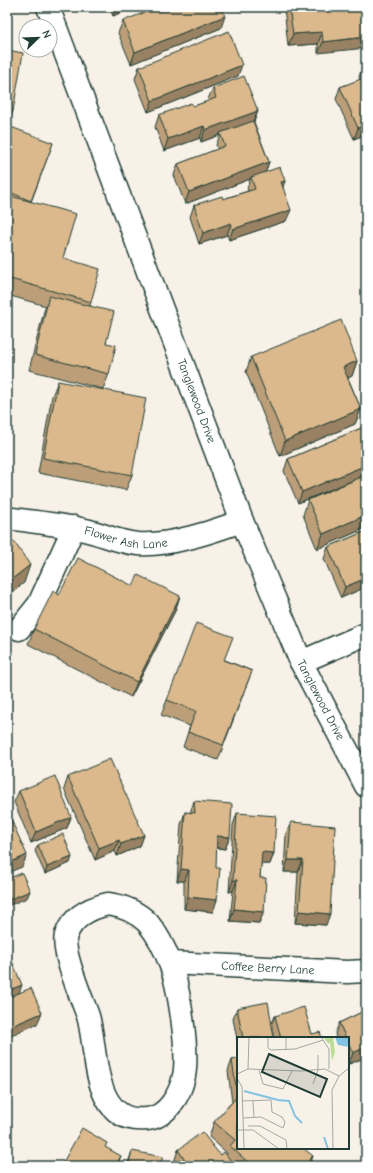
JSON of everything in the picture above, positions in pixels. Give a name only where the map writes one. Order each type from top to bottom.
[{"type":"street","name":"Tanglewood Drive","points":[[48,7],[242,521],[301,662],[366,786]]},
{"type":"street","name":"Flower Ash Lane","points":[[7,518],[74,527],[124,542],[152,544],[214,531],[242,521]]},
{"type":"street","points":[[19,629],[39,604],[74,527]]},
{"type":"street","points":[[301,662],[366,634]]},
{"type":"street","points":[[108,904],[120,905],[134,912],[147,922],[170,963],[182,1023],[184,1076],[176,1096],[167,1110],[148,1119],[124,1117],[114,1108],[100,1082],[95,1062],[88,1018],[68,959],[66,936],[72,924],[91,908],[108,904]]},
{"type":"street","name":"Coffee Berry Lane","points":[[170,963],[347,972],[366,971]]},
{"type":"building","points":[[158,7],[221,7],[225,16],[135,52],[123,21]]},
{"type":"building","points":[[289,7],[366,7],[366,37],[323,42],[322,32],[293,34]]},
{"type":"building","points":[[229,31],[242,65],[152,101],[139,67]]},
{"type":"building","points":[[7,50],[18,52],[18,58],[22,58],[13,111],[7,110]]},
{"type":"building","points":[[366,64],[366,72],[363,65]]},
{"type":"building","points":[[244,76],[258,111],[205,130],[204,126],[168,139],[159,115],[191,103],[194,106],[216,98],[213,88]]},
{"type":"building","points":[[366,77],[366,124],[358,128],[340,87]]},
{"type":"building","points":[[253,121],[269,162],[189,192],[178,164],[225,146],[220,133]]},
{"type":"building","points":[[11,127],[53,143],[31,201],[7,191],[7,139]]},
{"type":"building","points":[[280,167],[285,181],[281,182],[291,210],[233,229],[231,223],[203,233],[194,205],[222,196],[223,199],[255,189],[251,177]]},
{"type":"building","points":[[7,195],[76,214],[63,258],[100,269],[91,302],[7,278]]},
{"type":"building","points":[[49,296],[114,312],[106,343],[116,345],[109,374],[35,355]]},
{"type":"building","points":[[341,320],[357,361],[343,367],[361,409],[285,441],[251,357]]},
{"type":"building","points":[[58,381],[146,398],[132,475],[43,458]]},
{"type":"building","points":[[366,426],[366,465],[302,492],[288,459]]},
{"type":"building","points":[[366,475],[366,515],[323,534],[308,500]]},
{"type":"building","points":[[366,531],[366,578],[345,587],[328,547]]},
{"type":"building","points":[[13,540],[30,565],[7,583],[7,545]]},
{"type":"building","points":[[78,558],[133,586],[138,575],[180,596],[137,682],[34,629],[53,591],[59,595]]},
{"type":"building","points":[[196,623],[233,637],[224,660],[252,671],[223,745],[188,732],[196,711],[167,700]]},
{"type":"building","points":[[110,759],[144,835],[121,844],[119,840],[99,848],[68,777]]},
{"type":"building","points":[[55,776],[71,817],[36,832],[19,791]]},
{"type":"building","points":[[194,801],[232,804],[230,837],[217,836],[216,868],[220,868],[217,900],[188,897],[189,870],[181,869],[185,812],[195,813]]},
{"type":"building","points":[[7,813],[27,855],[7,864]]},
{"type":"building","points":[[237,813],[276,816],[274,853],[262,852],[260,878],[266,878],[264,912],[234,909],[237,880],[233,880]]},
{"type":"building","points":[[291,822],[335,826],[330,914],[299,911],[303,860],[288,860]]},
{"type":"building","points":[[63,834],[72,857],[47,867],[38,845]]},
{"type":"building","points":[[22,873],[30,891],[8,900],[7,879]]},
{"type":"building","points":[[7,949],[22,985],[7,991]]},
{"type":"building","points":[[31,988],[42,1013],[7,1028],[7,998]]},
{"type":"building","points":[[268,1002],[274,1037],[243,1037],[237,1008]]},
{"type":"building","points":[[304,1007],[312,1034],[320,1032],[322,1037],[281,1037],[275,1016]]},
{"type":"building","points":[[366,1010],[366,1047],[353,1053],[349,1044],[349,1037],[346,1037],[339,1023]]},
{"type":"building","points":[[237,1059],[237,1094],[232,1060]]},
{"type":"building","points":[[7,1077],[10,1085],[7,1086]]},
{"type":"building","points":[[235,1099],[237,1100],[237,1149],[304,1149],[313,1156],[304,1166],[252,1166],[230,1146],[235,1140],[214,1122]]},
{"type":"building","points":[[82,1128],[107,1143],[105,1147],[121,1156],[115,1166],[61,1166]]},
{"type":"building","points":[[202,1132],[220,1155],[224,1152],[235,1166],[189,1166],[178,1150]]},
{"type":"building","points":[[132,1151],[163,1157],[160,1166],[128,1166]]}]
